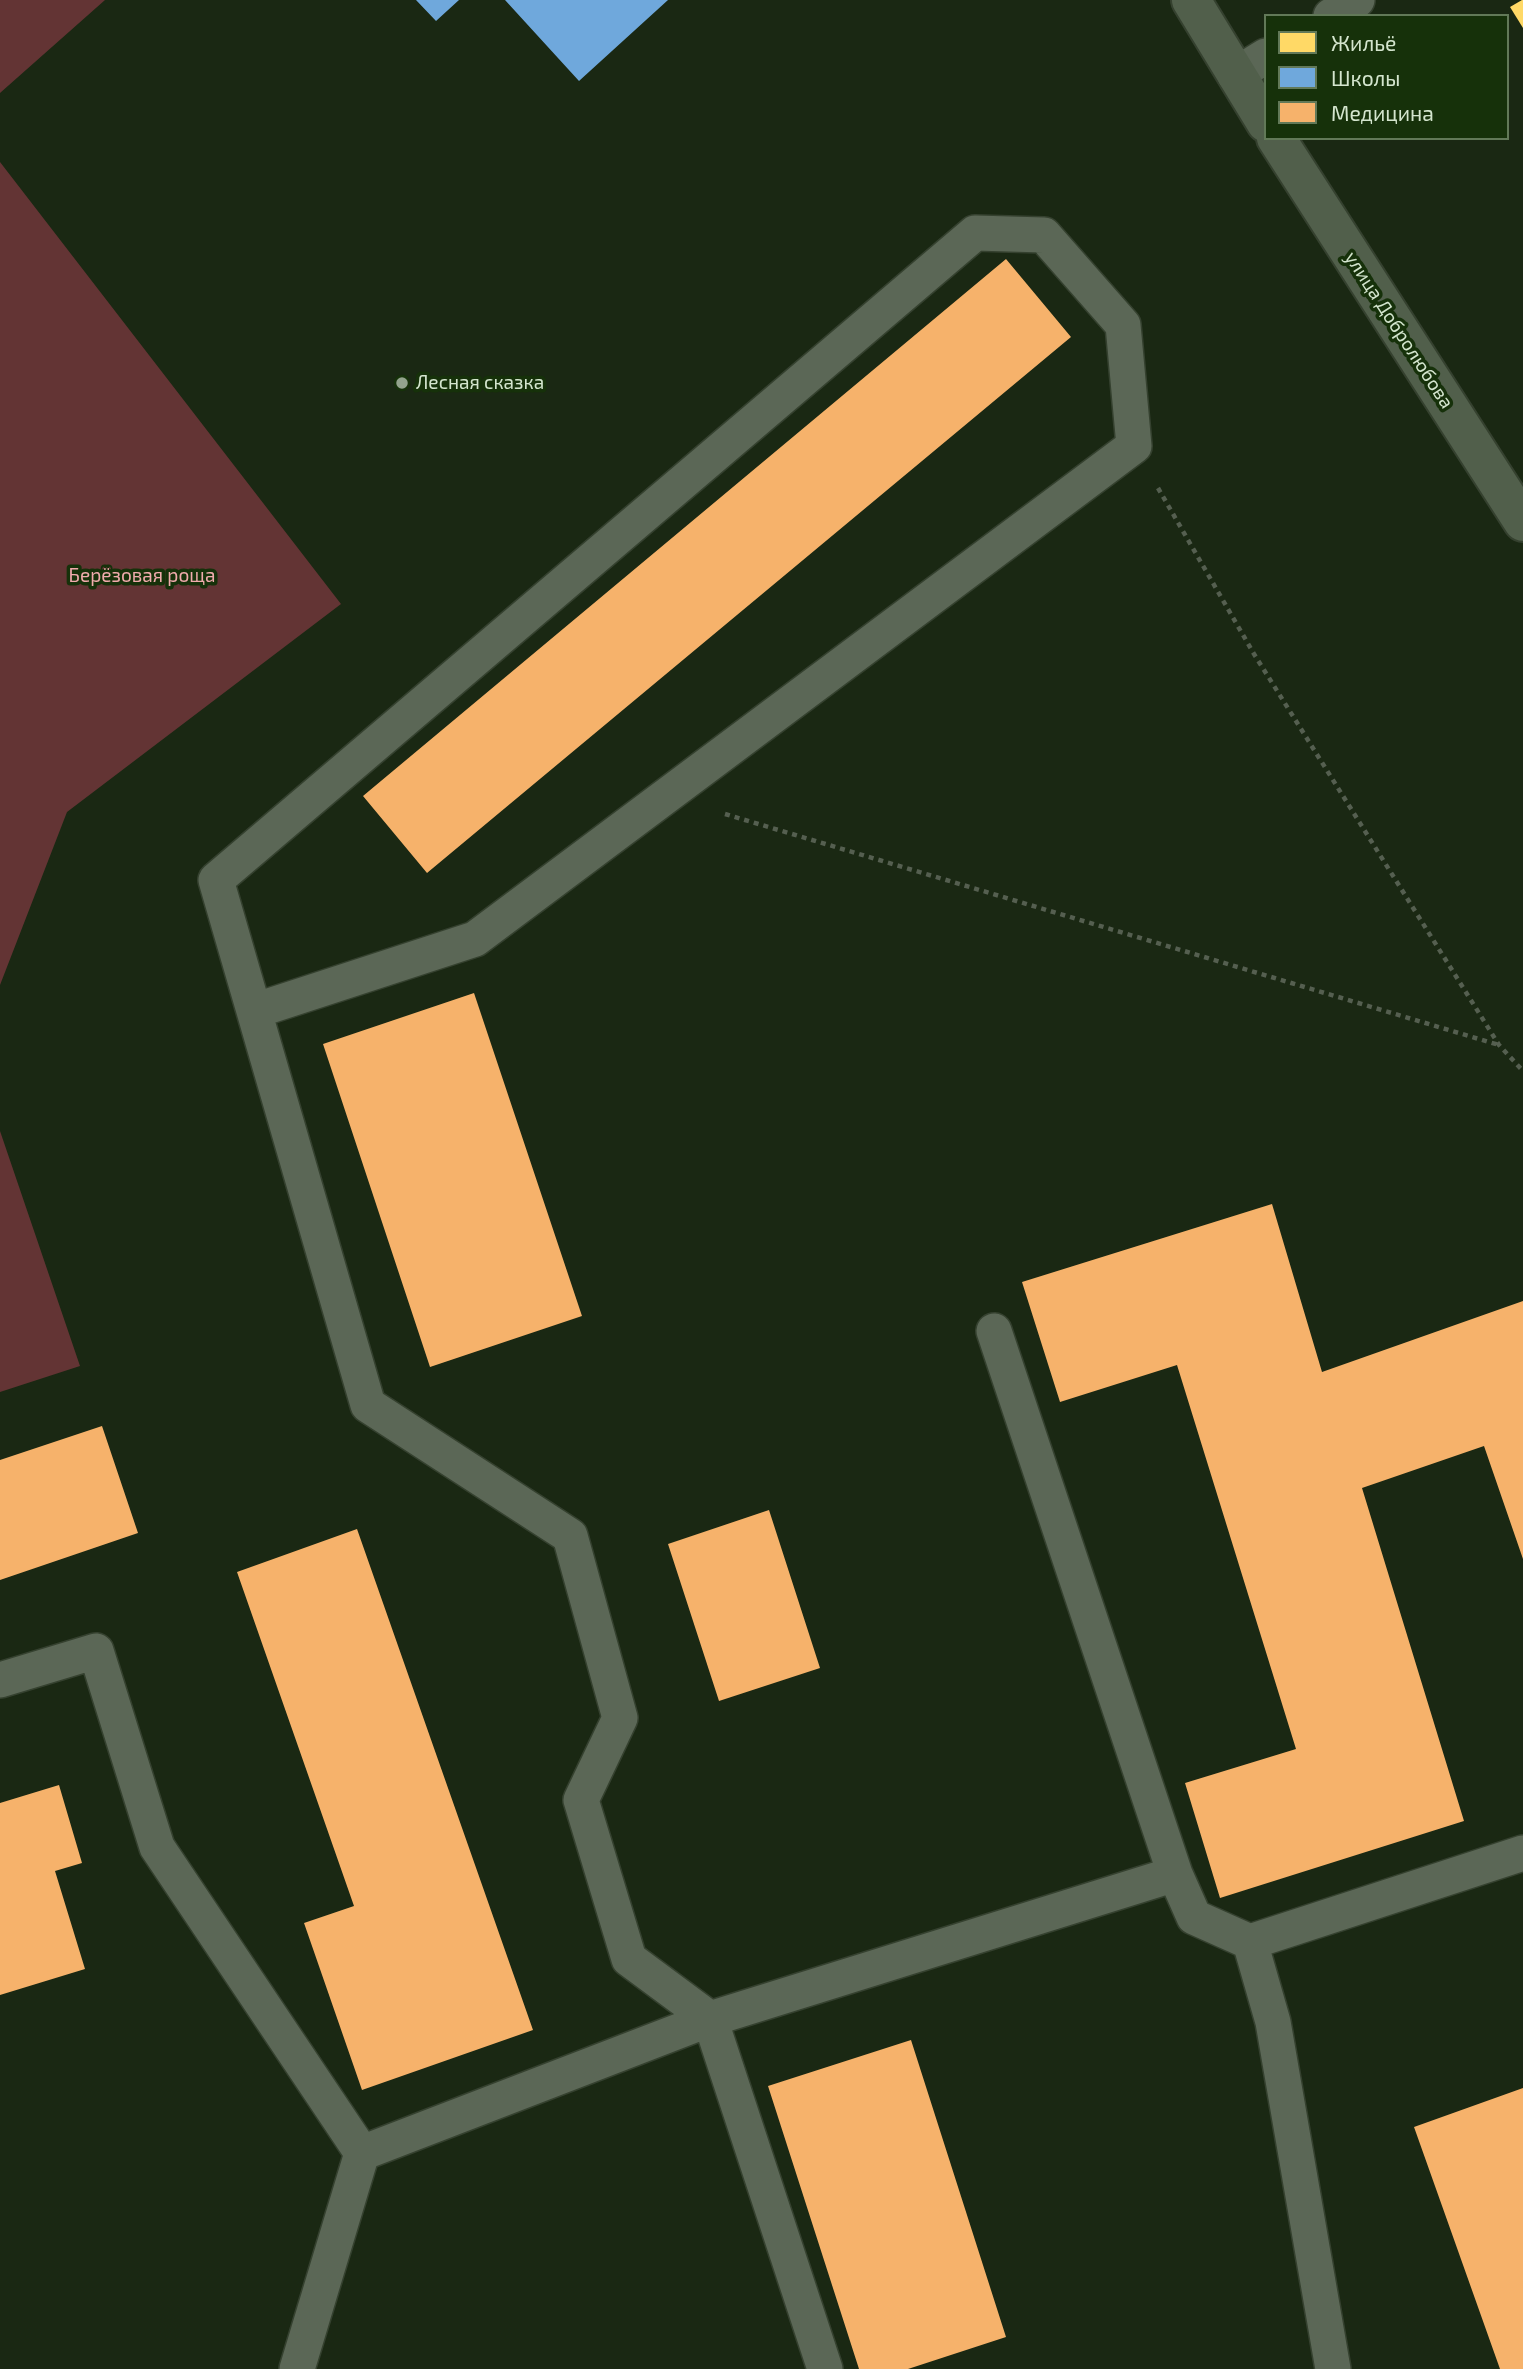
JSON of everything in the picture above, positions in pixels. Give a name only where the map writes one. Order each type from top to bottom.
[{"type":"street","points":[[1191,0],[1250,66],[1264,116]]},
{"type":"street","name":"улица Добролюбова","points":[[1277,140],[1523,522]]},
{"type":"lane","points":[[1334,14],[1357,0]]},
{"type":"lane","points":[[254,1011],[475,939],[1134,446],[1123,325],[1044,235],[975,233],[216,880],[368,1405],[570,1536],[620,1718],[581,1800],[629,1959],[710,2019],[825,2369]]},
{"type":"lane","points":[[994,1331],[1175,1874],[1194,1917],[1250,1942],[1523,1853]]},
{"type":"lane","points":[[0,1680],[96,1651],[157,1847],[362,2152]]},
{"type":"lane","points":[[362,2152],[710,2019],[1175,1874]]},
{"type":"lane","points":[[1250,1942],[1273,2022],[1333,2369]]},
{"type":"lane","points":[[297,2369],[362,2152]]},
{"type":"path","points":[[1134,446],[1254,654],[1499,1045],[1523,1071]]},
{"type":"path","points":[[666,796],[1499,1045]]},
{"type":"green space","points":[[0,0],[105,0],[0,93]]},
{"type":"green space","name":"Берёзовая роща","points":[[0,162],[341,604],[67,812],[0,985]]},
{"type":"green space","points":[[0,1131],[80,1366],[0,1392]]},
{"type":"building: Жильё","points":[[1523,0],[1523,28],[1510,7]]},
{"type":"building: Школы","points":[[416,0],[459,0],[436,21]]},
{"type":"building: Школы","points":[[505,0],[668,0],[579,81]]},
{"type":"building: Медицина","points":[[1006,259],[1071,337],[427,873],[363,796]]},
{"type":"building: Медицина","points":[[474,993],[582,1316],[430,1367],[323,1044]]},
{"type":"building: Медицина","points":[[1272,1204],[1322,1372],[1523,1301],[1523,1559],[1484,1446],[1362,1488],[1464,1821],[1220,1898],[1185,1783],[1296,1749],[1177,1365],[1060,1402],[1022,1282]]},
{"type":"building: Медицина","points":[[102,1426],[138,1533],[0,1580],[0,1460]]},
{"type":"building: Медицина","points":[[769,1510],[820,1668],[719,1701],[668,1544]]},
{"type":"building: Медицина","points":[[357,1529],[533,2030],[362,2090],[304,1923],[354,1906],[237,1572]]},
{"type":"building: Медицина","points":[[59,1785],[82,1863],[55,1871],[85,1969],[0,1995],[0,1803]]},
{"type":"building: Медицина","points":[[911,2040],[1006,2337],[908,2369],[859,2369],[768,2086]]},
{"type":"building: Медицина","points":[[1523,2088],[1523,2369],[1500,2369],[1414,2127]]},
{"type":"place","name":"Лесная сказка","points":[[402,383]]}]
